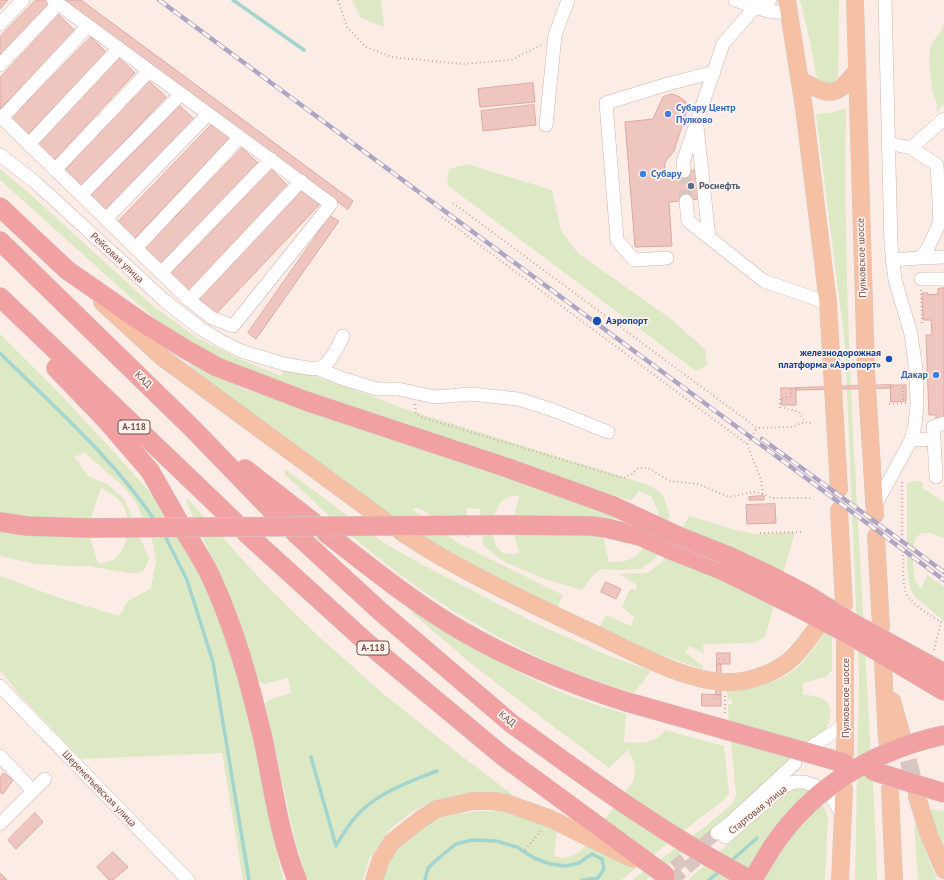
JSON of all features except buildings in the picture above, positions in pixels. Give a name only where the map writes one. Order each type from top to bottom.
[{"type":"highway","points":[[0,207],[67,270],[143,323],[218,367],[306,401],[508,468],[613,506],[771,576],[944,673]]},
{"type":"highway","name":"КАД","points":[[0,241],[192,428],[289,527],[381,612],[512,724],[613,796],[708,857],[748,878]]},
{"type":"highway","name":"А-118","points":[[0,297],[241,527],[366,642],[504,757],[668,878]]},
{"type":"highway","points":[[34,330],[58,371],[107,421],[150,471],[211,576],[229,620],[247,673],[263,739],[280,821],[290,861],[297,880]]},
{"type":"highway","points":[[192,428],[400,590],[462,631],[549,674],[592,691],[627,702],[845,759]]},
{"type":"highway","points":[[0,522],[27,526],[88,528],[505,525],[592,526],[606,528],[640,536],[724,571],[850,636],[944,691]]},
{"type":"highway","points":[[748,878],[788,824],[808,804],[832,785],[852,771],[896,749],[924,739],[944,735]]},
{"type":"highway","points":[[873,771],[944,793]]},
{"type":"main road","name":"Пулковское шоссе","points":[[855,0],[866,371],[875,510]]},
{"type":"main road","points":[[788,6],[815,193],[828,303],[839,489]]},
{"type":"main road","points":[[799,79],[822,91],[830,92],[838,90],[847,84],[857,70]]},
{"type":"main road","points":[[67,270],[163,358],[385,521]]},
{"type":"main road","points":[[840,510],[841,600]]},
{"type":"main road","points":[[401,532],[444,559],[520,599],[652,661],[707,680],[733,682],[761,676],[791,659],[818,626]]},
{"type":"main road","points":[[876,536],[881,627]]},
{"type":"main road","name":"Пулковское шоссе","points":[[845,642],[845,759]]},
{"type":"main road","points":[[883,666],[894,739]]},
{"type":"main road","points":[[890,789],[894,880]]},
{"type":"main road","points":[[838,794],[843,816],[840,880]]},
{"type":"main road","points":[[917,797],[929,835],[944,870]]},
{"type":"main road","points":[[374,880],[381,859],[392,842],[421,819],[437,809],[473,801],[493,801],[506,803],[547,822],[604,844],[668,878]]},
{"type":"main road","points":[[892,825],[906,880]]},
{"type":"street","points":[[0,24],[23,0]]},
{"type":"street","points":[[546,125],[555,35],[568,0]]},
{"type":"street","points":[[735,0],[768,11],[788,6]]},
{"type":"street","points":[[684,171],[683,162],[723,44],[755,7],[767,5],[770,0]]},
{"type":"street","points":[[879,0],[885,14]]},
{"type":"street","points":[[875,510],[911,440],[915,425],[917,405],[916,370],[911,334],[895,280],[892,260],[885,0]]},
{"type":"street","points":[[0,65],[55,2],[271,159],[331,204],[232,326],[212,318],[188,300],[1,117],[88,26]]},
{"type":"street","points":[[29,144],[119,48]]},
{"type":"street","points":[[55,170],[150,71]]},
{"type":"street","points":[[668,258],[634,260],[617,240],[606,102],[714,72]]},
{"type":"street","points":[[81,195],[181,94]]},
{"type":"street","points":[[106,219],[208,114]]},
{"type":"street","points":[[911,148],[944,118]]},
{"type":"street","points":[[696,123],[709,238]]},
{"type":"street","points":[[136,248],[240,137]]},
{"type":"street","points":[[888,143],[911,148],[941,165],[942,222],[928,248],[920,258]]},
{"type":"street","name":"Рейсовая улица","points":[[0,155],[35,182],[164,301],[201,329],[284,364],[319,368],[341,378],[378,388],[398,389],[435,397],[471,394],[518,399],[553,410],[608,432]]},
{"type":"street","points":[[161,273],[271,159]]},
{"type":"street","points":[[188,300],[300,181]]},
{"type":"street","points":[[686,201],[688,221],[764,281],[828,303]]},
{"type":"street","points":[[892,260],[944,257]]},
{"type":"street","points":[[921,279],[944,279]]},
{"type":"street","points":[[319,368],[327,363],[335,352],[343,336]]},
{"type":"street","points":[[936,477],[933,427],[944,423]]},
{"type":"street","points":[[911,440],[934,439]]},
{"type":"street","name":"Шереметьевская улица","points":[[0,686],[5,698],[188,880]]},
{"type":"street","points":[[811,747],[846,724]]},
{"type":"street","points":[[0,756],[33,791]]},
{"type":"street","name":"Стартовая улица","points":[[794,763],[729,824],[721,835],[782,788],[794,782],[804,782],[814,785]]},
{"type":"street","points":[[0,824],[45,779]]},
{"type":"path","points":[[338,0],[347,26],[366,47],[392,57],[464,64],[511,60],[539,47],[555,35]]},
{"type":"path","points":[[453,203],[757,428],[791,427],[805,422],[811,423]]},
{"type":"path","points":[[442,217],[747,444],[761,480],[763,494]]},
{"type":"path","points":[[903,387],[903,399]]},
{"type":"path","points":[[791,389],[791,397],[780,398],[780,407],[799,412],[805,422]]},
{"type":"path","points":[[412,392],[416,414],[421,417],[623,478],[632,474],[638,468],[648,468],[670,481],[698,484],[729,497],[754,492],[772,498],[812,498]]},
{"type":"path","points":[[889,404],[908,403],[908,398]]},
{"type":"path","points":[[747,444],[757,428]]},
{"type":"path","points":[[902,535],[903,479]]},
{"type":"path","points":[[760,533],[803,532]]},
{"type":"path","points":[[903,555],[904,584],[906,594],[919,608],[944,624]]},
{"type":"path","points":[[934,651],[941,622]]},
{"type":"path","points":[[719,659],[727,660]]},
{"type":"path","points":[[725,696],[725,718]]},
{"type":"path","points":[[713,698],[718,699]]},
{"type":"path","points":[[526,850],[547,822]]},
{"type":"green space","points":[[352,0],[381,0],[384,27],[361,18]]},
{"type":"green space","points":[[800,0],[839,0],[838,77],[834,82],[826,85],[819,82],[816,74]]},
{"type":"green space","points":[[944,22],[944,104],[936,112],[937,104],[930,76],[930,49],[931,45],[942,30]]},
{"type":"green space","points":[[846,108],[845,187],[849,345],[877,880],[855,880],[859,678],[845,345],[816,114],[832,113]]},
{"type":"green space","points":[[467,164],[552,190],[561,231],[579,254],[671,319],[705,349],[707,365],[696,371],[447,185],[449,169]]},
{"type":"green space","points":[[0,169],[29,193],[152,305],[197,338],[235,357],[281,376],[283,369],[308,374],[408,410],[646,484],[656,489],[663,495],[670,515],[656,558],[641,569],[602,569],[594,574],[582,590],[542,578],[501,560],[483,545],[480,509],[466,508],[470,539],[419,508],[412,509],[458,543],[563,595],[557,610],[493,580],[369,506],[190,367],[191,363],[244,389],[384,434],[614,516],[614,520],[611,521],[564,516],[514,516],[519,496],[511,496],[504,499],[499,505],[494,520],[493,536],[497,547],[503,553],[519,553],[513,531],[603,535],[609,562],[626,561],[634,558],[642,549],[659,513],[651,496],[639,491],[631,501],[281,384],[195,347],[148,313],[0,180]]},
{"type":"green space","points":[[0,334],[58,392],[116,454],[154,497],[176,528],[207,589],[232,651],[262,775],[280,867],[284,880],[243,880],[222,753],[81,759],[18,693],[0,670],[0,576],[57,597],[119,616],[128,601],[151,588],[156,561],[153,543],[137,504],[124,487],[85,452],[74,456],[88,476],[107,484],[124,498],[149,559],[145,569],[138,573],[128,573],[89,566],[36,564],[0,556],[0,529],[90,537],[98,563],[107,562],[115,558],[120,553],[127,537],[128,528],[126,512],[123,505],[113,495],[101,488],[90,520],[49,521],[0,514]]},
{"type":"green space","points":[[285,469],[383,542],[421,564],[537,624],[607,655],[651,671],[634,693],[563,668],[500,638],[421,590],[372,553],[285,475]]},
{"type":"green space","points":[[917,481],[923,482],[923,488],[944,502],[944,538],[930,533],[921,533],[916,538],[914,543],[913,565],[915,580],[921,589],[927,575],[944,587],[944,621],[915,597],[910,589],[907,565],[907,484]]},
{"type":"green space","points":[[187,498],[261,580],[316,634],[386,696],[517,798],[472,794],[450,797],[427,804],[412,812],[390,829],[369,859],[363,880],[307,880],[295,840],[265,703],[269,700],[291,693],[288,678],[264,684],[258,681],[230,598],[186,501]]},
{"type":"green space","points":[[689,516],[739,531],[756,534],[795,532],[765,637],[753,643],[703,644],[704,654],[690,646],[685,652],[703,666],[702,669],[637,647],[599,628],[606,615],[631,626],[634,617],[622,607],[630,589],[636,590],[637,585],[619,574],[648,573],[662,562]]},
{"type":"green space","points":[[414,611],[508,667],[528,677],[568,695],[626,714],[624,742],[641,743],[652,741],[661,735],[665,730],[724,746],[729,793],[726,798],[621,880],[381,880],[394,849],[435,819],[456,814],[480,811],[499,811],[514,814],[542,824],[557,832],[554,856],[565,858],[574,855],[581,851],[633,782],[635,772],[634,762],[628,750],[609,768],[473,665],[412,613]]},
{"type":"green space","points":[[832,623],[832,670],[827,676],[803,683],[803,695],[820,698],[829,704],[830,716],[825,732],[713,831],[645,880],[632,880],[707,825],[733,803],[736,794],[728,711],[728,704],[732,704],[732,700],[728,699],[727,691],[747,689],[767,684],[795,670],[806,658]]},
{"type":"green space","points":[[806,786],[820,798],[828,817],[825,880],[688,880],[780,797]]},
{"type":"green space","points":[[927,809],[944,811],[944,854]]},
{"type":"green space","points":[[914,825],[917,825],[937,880],[918,880]]},
{"type":"waterway","points":[[233,0],[304,50]]},
{"type":"waterway","points":[[0,353],[62,413],[102,455],[121,476],[156,522]]},
{"type":"waterway","points":[[164,534],[187,580],[213,662],[249,880]]},
{"type":"waterway","points":[[311,757],[336,846],[350,823],[370,803],[391,790],[437,771]]},
{"type":"waterway","points":[[730,862],[757,838]]},
{"type":"waterway","points":[[425,880],[428,868],[441,856],[456,844],[472,840],[496,841],[517,847],[534,858],[550,864],[566,866],[579,863],[592,854],[602,859],[604,869],[598,878],[582,880]]},
{"type":"waterway","points":[[709,880],[721,870]]},
{"type":"tunnel","points":[[684,171],[686,201]]},
{"type":"tunnel","points":[[902,736],[917,794]]},
{"type":"tunnel","points":[[659,879],[717,833]]},
{"type":"tunnel","points":[[672,880],[705,853]]},
{"type":"railway","points":[[159,0],[944,580]]},
{"type":"railway","points":[[762,439],[944,572]]},
{"type":"place","name":"Субару Центр Пулково","points":[[668,114]]},
{"type":"place","name":"Субару","points":[[643,174]]},
{"type":"place","name":"Роснефть","points":[[691,186]]},
{"type":"place","name":"Аэропорт","points":[[597,321]]},
{"type":"place","name":"железнодорожная платформа «Аэропорт»","points":[[889,359]]},
{"type":"place","name":"Дакар","points":[[936,375]]}]
